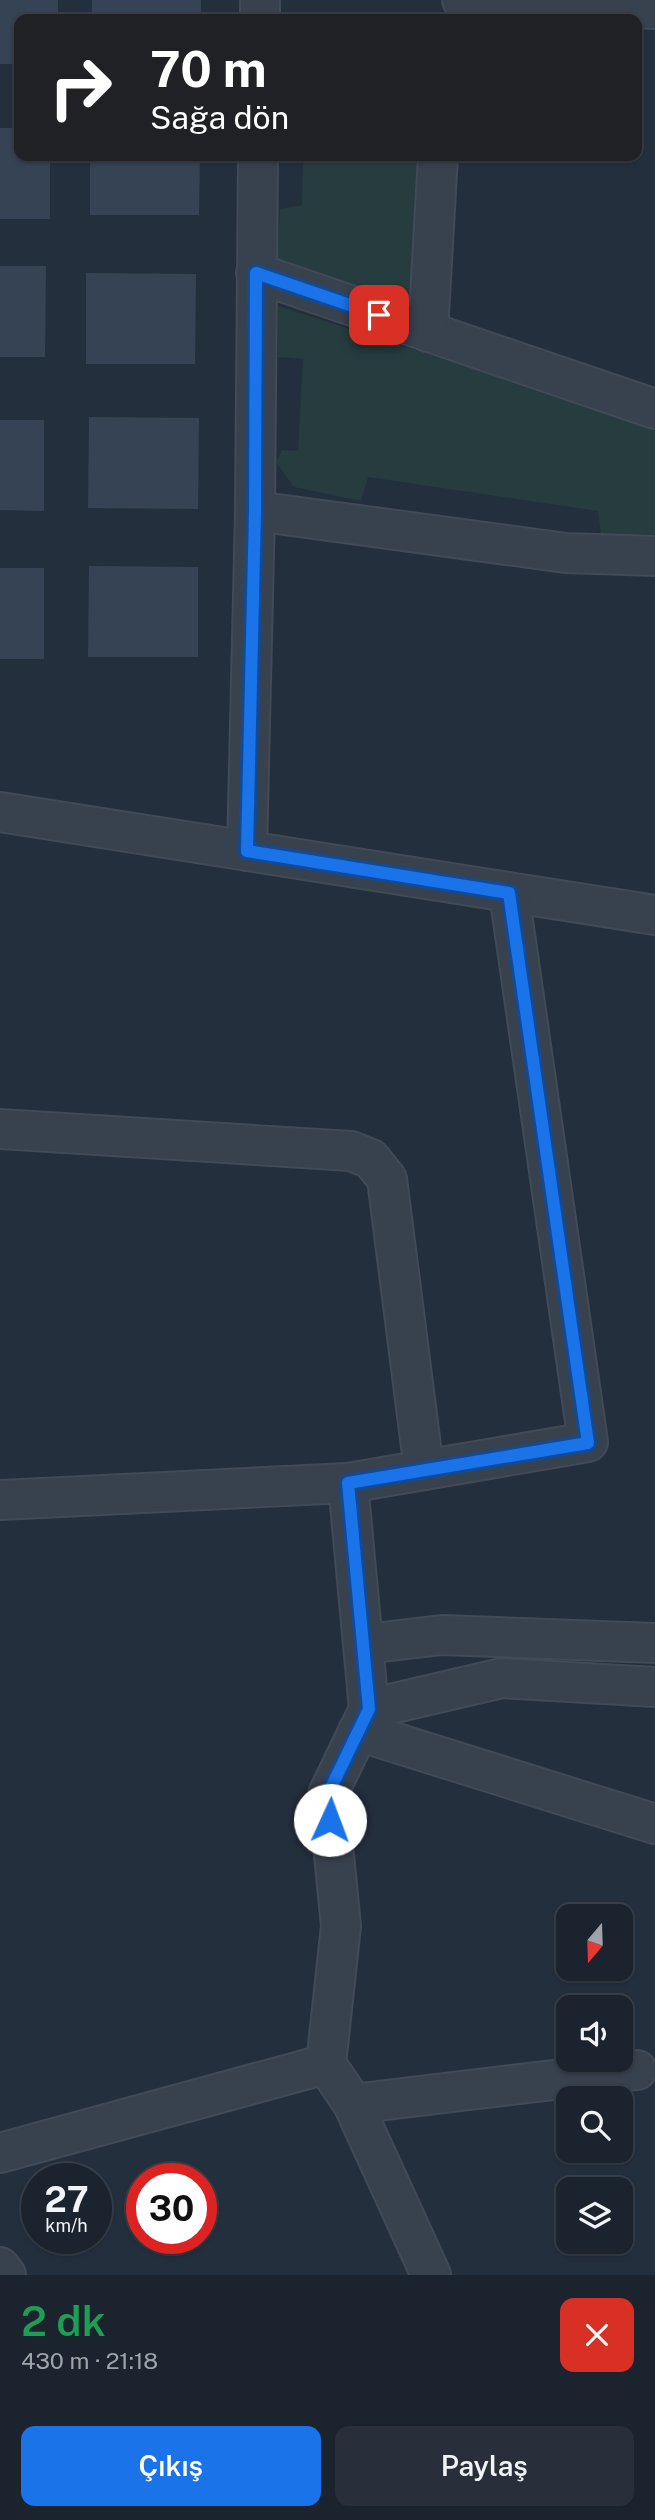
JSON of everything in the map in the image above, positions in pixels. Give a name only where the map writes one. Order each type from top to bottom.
[{"type":"street","points":[[462,0],[655,9]]},
{"type":"street","points":[[247,851],[255,512],[258,161]]},
{"type":"street","points":[[428,332],[438,161]]},
{"type":"street","points":[[256,273],[655,409]]},
{"type":"street","points":[[255,512],[566,553],[655,556]]},
{"type":"street","points":[[0,812],[655,915]]},
{"type":"street","points":[[0,1500],[348,1483],[588,1443],[509,893]]},
{"type":"street","points":[[0,1129],[351,1151],[371,1159],[387,1179],[424,1471]]},
{"type":"street","points":[[348,1483],[365,1644],[364,1720],[328,1794],[341,1926],[326,2064],[353,2104],[431,2275]]},
{"type":"street","points":[[365,1644],[442,1635],[655,1643]]},
{"type":"street","points":[[364,1720],[502,1678],[655,1687]]},
{"type":"street","points":[[364,1720],[655,1824]]},
{"type":"street","points":[[0,2152],[326,2064]]},
{"type":"street","points":[[353,2104],[637,2070]]},
{"type":"street","points":[[0,2267],[6,2275]]},
{"type":"green space","points":[[303,161],[421,161],[414,297],[401,305],[277,259],[280,209],[302,205]]},
{"type":"green space","points":[[278,306],[655,427],[655,537],[601,535],[598,511],[368,477],[361,501],[294,487],[276,462],[282,450],[298,451],[303,359],[278,357]]},
{"type":"building","points":[[0,0],[58,0],[58,14],[14,14],[14,64],[0,64]]},
{"type":"building","points":[[92,0],[201,0],[201,14],[92,14]]},
{"type":"building","points":[[0,128],[14,128],[14,161],[50,161],[50,219],[0,219]]},
{"type":"building","points":[[90,161],[200,161],[199,215],[90,215]]},
{"type":"building","points":[[0,266],[46,266],[45,357],[0,357]]},
{"type":"building","points":[[86,273],[196,274],[195,364],[86,364]]},
{"type":"building","points":[[89,417],[199,418],[198,509],[88,508]]},
{"type":"building","points":[[0,420],[44,420],[44,511],[0,510]]},
{"type":"building","points":[[89,566],[198,567],[198,657],[88,657]]},
{"type":"building","points":[[0,568],[44,568],[44,659],[0,659]]},
{"type":"route","points":[[330,1820],[328,1794],[369,1709],[348,1483],[588,1443],[509,893],[247,851],[255,512],[256,273],[379,315]]}]
